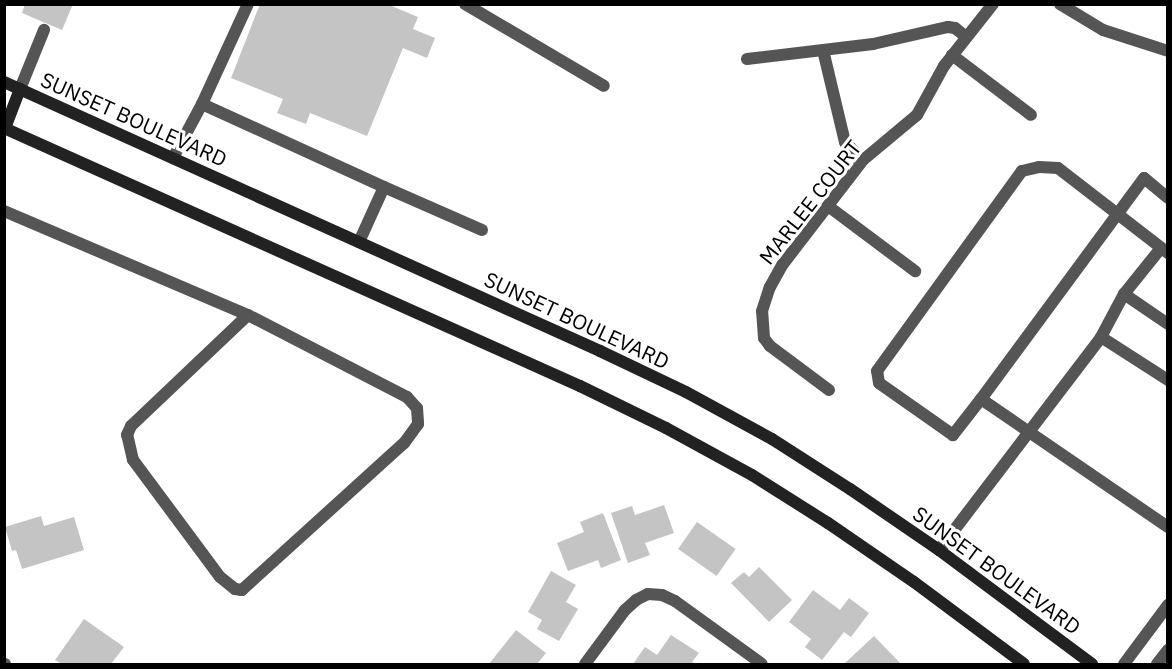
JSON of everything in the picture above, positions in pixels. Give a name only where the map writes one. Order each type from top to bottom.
[{"type":"main road","name":"SUNSET BOULEVARD","points":[[4,82],[686,392],[772,439],[939,550],[1092,664]]},
{"type":"main road","points":[[20,89],[5,128],[580,386],[666,428],[752,475],[828,523],[914,582],[1024,664]]},
{"type":"street","points":[[173,158],[202,104],[248,4]]},
{"type":"street","points":[[465,4],[604,86]]},
{"type":"street","name":"MARLEE COURT","points":[[830,390],[770,346],[764,338],[762,311],[770,287],[783,264],[863,160],[917,115],[965,36],[993,4]]},
{"type":"street","points":[[1060,4],[1110,33],[1167,51]]},
{"type":"street","points":[[747,59],[873,44],[948,27],[955,28],[965,36]]},
{"type":"street","points":[[20,89],[44,30]]},
{"type":"street","points":[[823,50],[845,142],[863,160]]},
{"type":"street","points":[[952,55],[1031,114]]},
{"type":"street","points":[[202,104],[482,230]]},
{"type":"street","points":[[939,550],[1101,337],[1124,294],[1164,250],[1117,215],[1058,168],[1039,167],[1022,171],[877,371],[879,383],[953,435],[981,399],[1117,215],[1144,178],[1167,198]]},
{"type":"street","points":[[359,242],[384,187]]},
{"type":"street","points":[[828,206],[915,271]]},
{"type":"street","points":[[4,211],[248,315],[407,397],[417,408],[420,415],[418,424],[404,443],[242,590],[235,589],[220,577],[133,460],[127,435],[131,426],[248,315]]},
{"type":"street","points":[[1124,294],[1167,324]]},
{"type":"street","points":[[1101,337],[1167,380]]},
{"type":"street","points":[[981,399],[1167,527]]},
{"type":"street","points":[[585,664],[625,610],[636,600],[648,594],[662,595],[675,601],[762,664]]},
{"type":"street","points":[[1124,664],[1167,605]]},
{"type":"street","points":[[1157,664],[1167,650]]},
{"type":"building","points":[[25,4],[73,4],[62,30],[22,13]]},
{"type":"building","points":[[260,4],[387,4],[418,17],[413,29],[435,38],[427,58],[403,48],[367,136],[310,113],[306,124],[277,113],[283,99],[231,78]]},
{"type":"building","points":[[664,505],[674,533],[645,543],[650,555],[628,563],[611,513],[632,506],[635,515]]},
{"type":"building","points":[[603,513],[621,560],[601,568],[598,560],[568,571],[557,543],[584,532],[580,522]]},
{"type":"building","points":[[41,516],[44,526],[74,517],[84,550],[22,569],[16,550],[12,551],[5,527]]},
{"type":"building","points":[[697,522],[736,549],[717,576],[678,549]]},
{"type":"building","points":[[759,567],[792,600],[769,622],[731,583],[744,572],[749,577]]},
{"type":"building","points":[[551,571],[576,585],[566,602],[578,609],[559,641],[537,629],[542,620],[528,612]]},
{"type":"building","points":[[813,590],[840,610],[849,598],[869,613],[851,637],[844,632],[822,660],[805,647],[811,639],[789,622]]},
{"type":"building","points":[[84,619],[124,647],[111,664],[62,664],[55,660]]},
{"type":"building","points":[[516,630],[546,653],[537,664],[489,664]]},
{"type":"building","points":[[671,635],[699,653],[692,662],[696,664],[633,664],[645,647],[657,655]]},
{"type":"building","points":[[874,636],[901,664],[844,664]]}]
